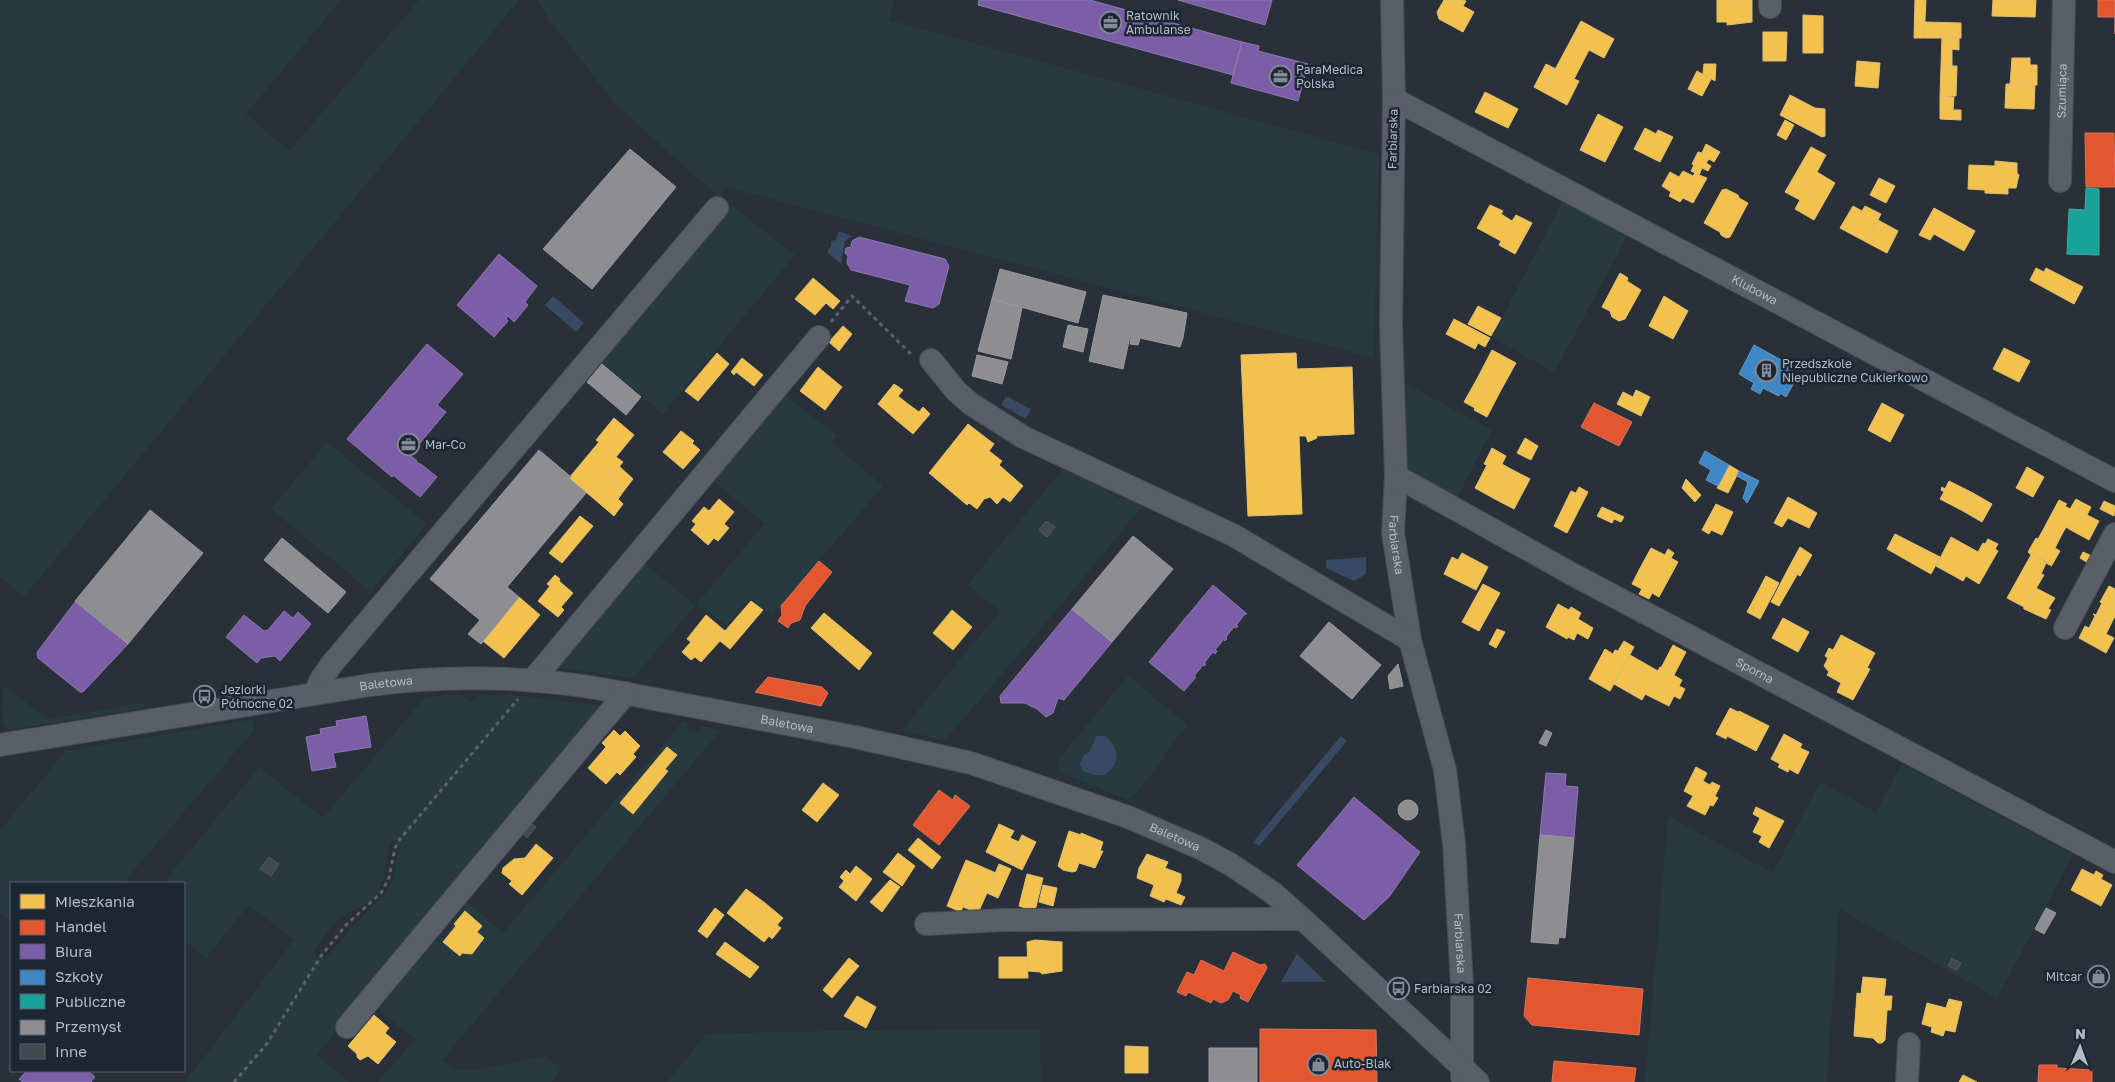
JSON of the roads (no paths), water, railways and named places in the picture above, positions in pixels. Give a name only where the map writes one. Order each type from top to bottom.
[{"type":"street","name":"Farbiarska","points":[[1392,0],[1394,99],[1391,325],[1396,476],[1393,533],[1410,640],[1444,770],[1454,844],[1467,1077]]},
{"type":"street","name":"Szumiąca","points":[[2060,181],[2064,0]]},
{"type":"street","name":"Klubowa","points":[[1394,99],[2115,481]]},
{"type":"street","points":[[316,693],[320,681],[331,665],[717,208]]},
{"type":"street","points":[[532,681],[819,337]]},
{"type":"street","points":[[922,358],[971,404],[1023,437],[1233,535],[1410,640]]},
{"type":"street","name":"Sporna","points":[[1396,476],[1590,583],[2115,862]]},
{"type":"street","points":[[2065,628],[2115,534]]},
{"type":"street","name":"Baletowa","points":[[0,745],[316,693],[410,680],[480,678],[576,684],[864,738],[971,763],[1018,778],[1128,817],[1200,848],[1251,877],[1302,918],[1467,1077]]},
{"type":"street","points":[[347,1027],[626,693]]},
{"type":"street","points":[[926,924],[1003,920],[1302,918]]},
{"type":"street","points":[[1907,1082],[1909,1044]]},
{"type":"water","points":[[839,231],[852,236],[845,241],[841,264],[827,252],[831,246],[831,241],[836,240]]},
{"type":"water","points":[[553,296],[584,323],[576,332],[545,305]]},
{"type":"water","points":[[1006,396],[1031,409],[1026,419],[1001,405]]},
{"type":"water","points":[[1366,557],[1366,574],[1354,581],[1326,568],[1326,560]]},
{"type":"water","points":[[1096,736],[1106,736],[1114,747],[1117,756],[1114,765],[1105,775],[1084,772],[1080,764],[1084,755],[1090,751]]},
{"type":"water","points":[[1341,736],[1347,741],[1259,846],[1253,842]]},
{"type":"water","points":[[1297,954],[1326,982],[1281,982]]},
{"type":"place","name":"Ratownik Ambulanse","points":[[1110,23]]},
{"type":"place","name":"ParaMedica Polska","points":[[1280,77]]},
{"type":"place","name":"Przedszkole Niepubliczne Cukierkowo","points":[[1766,371]]},
{"type":"place","name":"Mar-Co","points":[[409,445]]},
{"type":"place","name":"Jeziorki Północne 02","points":[[205,697]]},
{"type":"place","name":"Mitcar","points":[[2098,977]]},
{"type":"place","name":"Farbiarska 02","points":[[1398,989]]},
{"type":"place","name":"Auto-Blak","points":[[1318,1064]]}]
